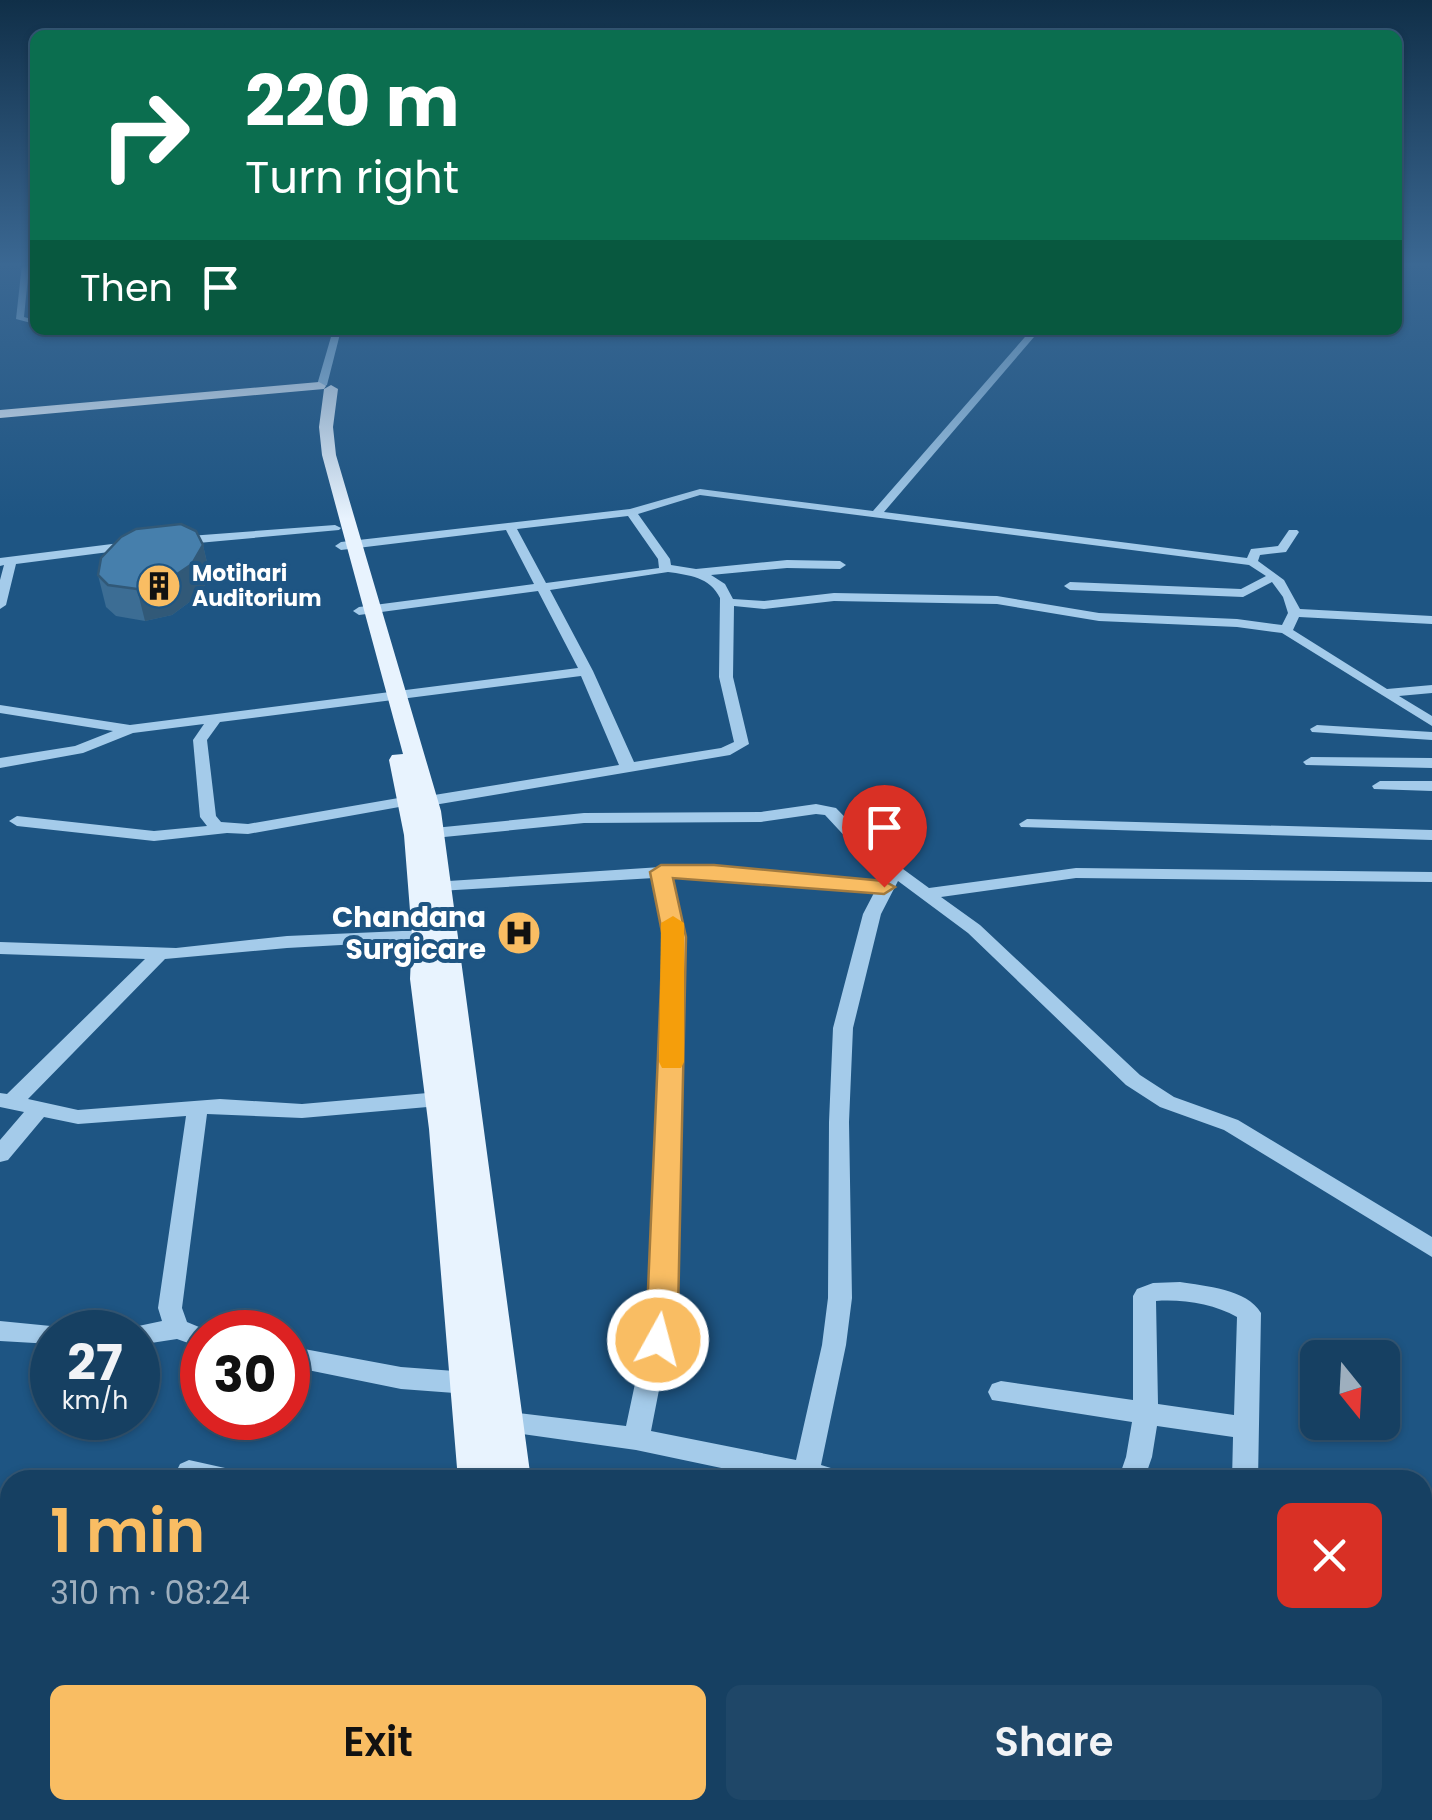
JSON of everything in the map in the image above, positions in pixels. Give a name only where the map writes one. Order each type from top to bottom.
[{"type":"main road","points":[[0,415],[323,387],[316,434],[419,801],[434,833],[446,974],[510,1470]]},
{"type":"main road","points":[[419,801],[423,978],[476,1470]]},
{"type":"street","points":[[323,387],[334,349]]},
{"type":"street","points":[[875,515],[1019,349]]},
{"type":"street","points":[[169,542],[344,539],[510,526],[631,512],[700,492],[1252,562],[1273,577],[1291,599],[1294,612],[1286,630]]},
{"type":"street","points":[[631,512],[664,559],[666,568]]},
{"type":"street","points":[[510,526],[586,671],[628,767]]},
{"type":"street","points":[[1252,562],[1255,552],[1282,549],[1293,532]]},
{"type":"street","points":[[0,605],[6,561],[152,544]]},
{"type":"street","points":[[367,610],[654,573],[666,568],[700,572],[787,564],[840,565]]},
{"type":"street","points":[[17,821],[154,836],[248,829],[725,752],[742,744],[725,668],[730,626],[728,602],[720,586],[700,572]]},
{"type":"street","points":[[1070,586],[1242,593],[1273,577]]},
{"type":"street","points":[[728,602],[764,605],[834,597],[988,600],[1099,617],[1237,623],[1286,630],[1432,722]]},
{"type":"street","points":[[1294,612],[1432,620]]},
{"type":"street","points":[[0,709],[130,728],[586,671]]},
{"type":"street","points":[[1385,693],[1432,689]]},
{"type":"street","points":[[216,717],[202,734],[200,754],[208,817],[222,829]]},
{"type":"street","points":[[0,762],[78,750],[130,728]]},
{"type":"street","points":[[1317,728],[1432,736]]},
{"type":"street","points":[[1311,762],[1432,763]]},
{"type":"street","points":[[1380,786],[1432,786]]},
{"type":"street","points":[[434,833],[584,818],[750,818],[823,809],[835,813],[889,880]]},
{"type":"street","points":[[1027,824],[1432,835]]},
{"type":"street","points":[[636,1439],[662,1313],[664,1274],[674,937],[661,872]]},
{"type":"street","points":[[438,886],[594,873],[661,872],[889,880],[926,894],[974,929],[1116,1066],[1151,1094],[1231,1125],[1432,1248]]},
{"type":"street","points":[[926,894],[1076,873],[1432,877]]},
{"type":"street","points":[[807,1470],[840,1298],[843,1028],[872,914],[889,880]]},
{"type":"street","points":[[0,948],[159,954],[288,942],[425,936]]},
{"type":"street","points":[[6,1101],[159,954]]},
{"type":"street","points":[[6,1101],[78,1116],[198,1107],[302,1112],[439,1099]]},
{"type":"street","points":[[177,1330],[170,1308],[198,1107]]},
{"type":"street","points":[[0,1154],[38,1110]]},
{"type":"street","points":[[1135,1470],[1144,1444],[1148,1412],[1145,1296],[1162,1289],[1238,1304],[1249,1313],[1246,1470]]},
{"type":"street","points":[[0,1331],[30,1333]]},
{"type":"street","points":[[160,1332],[180,1331]]},
{"type":"street","points":[[310,1360],[401,1378],[468,1382]]},
{"type":"street","points":[[1001,1392],[1248,1428]]},
{"type":"street","points":[[502,1422],[636,1439],[787,1470]]},
{"type":"building","points":[[181,524],[196,531],[203,545],[192,564],[164,583],[137,589],[108,585],[98,575],[101,558],[121,537],[136,529]]},
{"type":"slow traffic","points":[[671,1062],[673,923]]},
{"type":"place","name":"Motihari Auditorium","points":[[159,586]]},
{"type":"place","name":"Chandana Surgicare","points":[[519,933]]},
{"type":"route","points":[[658,1340],[674,1013],[673,923],[661,872],[714,872],[884,887]]}]
